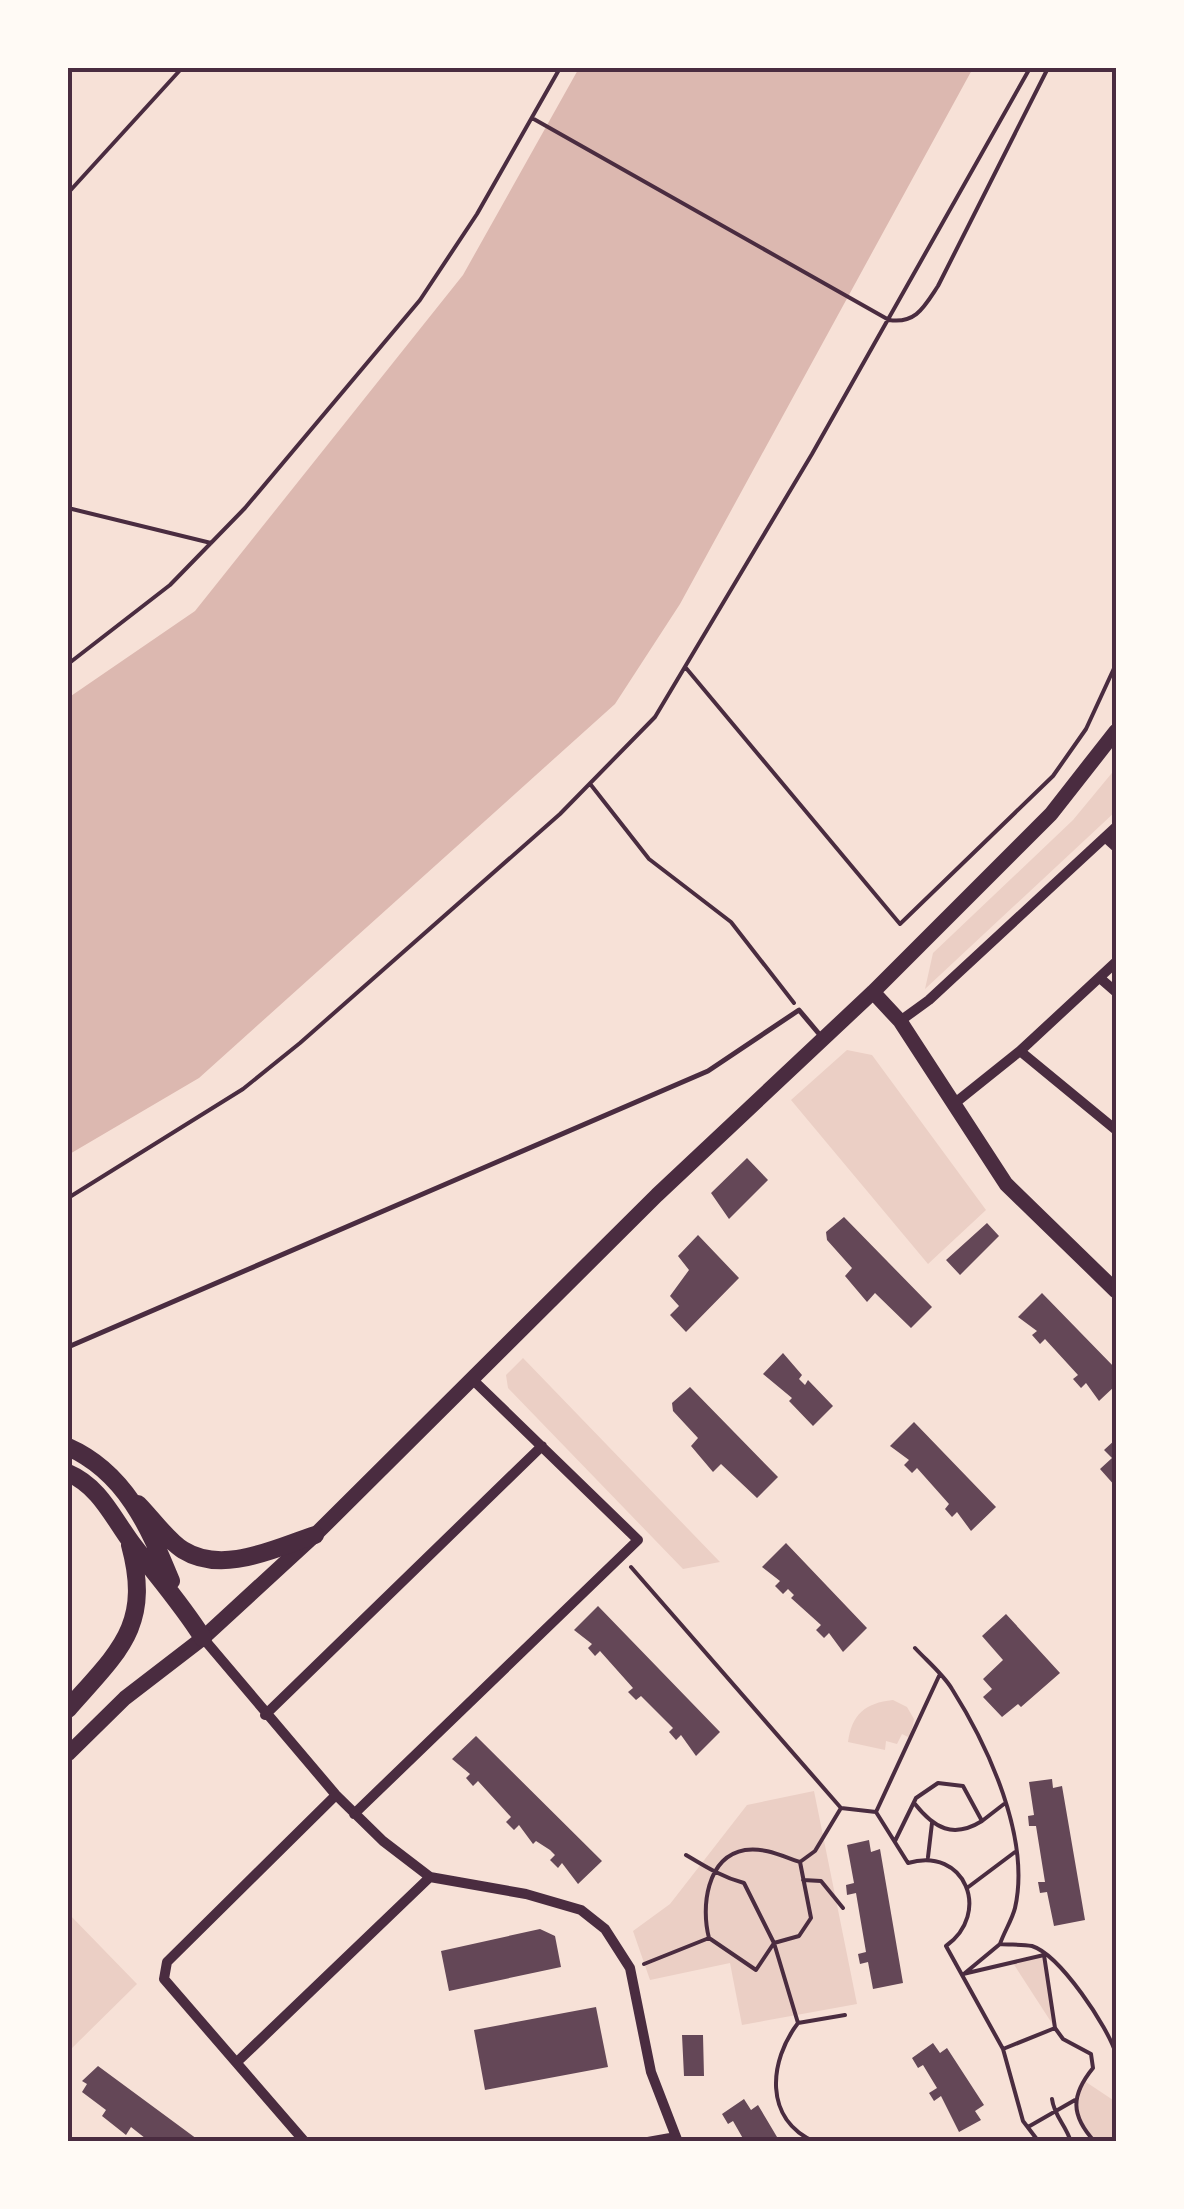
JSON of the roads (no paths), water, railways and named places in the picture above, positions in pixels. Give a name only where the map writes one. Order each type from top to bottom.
[{"type":"highway","points":[[68,1447],[84,1454],[181,1549],[207,1560],[249,1557],[315,1535]]},
{"type":"highway","points":[[68,1473],[81,1478],[115,1514],[129,1539],[179,1600],[203,1638]]},
{"type":"highway","points":[[138,1504],[179,1600]]},
{"type":"highway","points":[[68,1708],[104,1668],[127,1634],[140,1602],[129,1539]]},
{"type":"main road","points":[[68,1754],[125,1698],[203,1638],[315,1535],[822,1037],[873,992],[1050,814],[1116,731]]},
{"type":"main road","points":[[873,992],[900,1021],[1006,1184],[1048,1229],[1116,1290]]},
{"type":"street","points":[[900,1021],[929,1000],[1116,827]]},
{"type":"street","points":[[1106,837],[1116,848]]},
{"type":"street","points":[[955,1103],[1020,1051],[1116,962]]},
{"type":"street","points":[[1101,978],[1116,992]]},
{"type":"street","points":[[1020,1051],[1116,1130]]},
{"type":"street","points":[[354,1814],[638,1540],[472,1378]]},
{"type":"street","points":[[265,1715],[542,1446]]},
{"type":"street","points":[[203,1638],[265,1715],[354,1814],[430,1877],[526,1894],[581,1910],[605,1929],[630,1968],[651,2072],[677,2139],[648,2142]]},
{"type":"street","points":[[306,2142],[164,1979],[167,1962],[336,1795]]},
{"type":"street","points":[[237,2062],[430,1877]]},
{"type":"lane","points":[[68,1347],[708,1071],[799,1010],[822,1037]]}]
